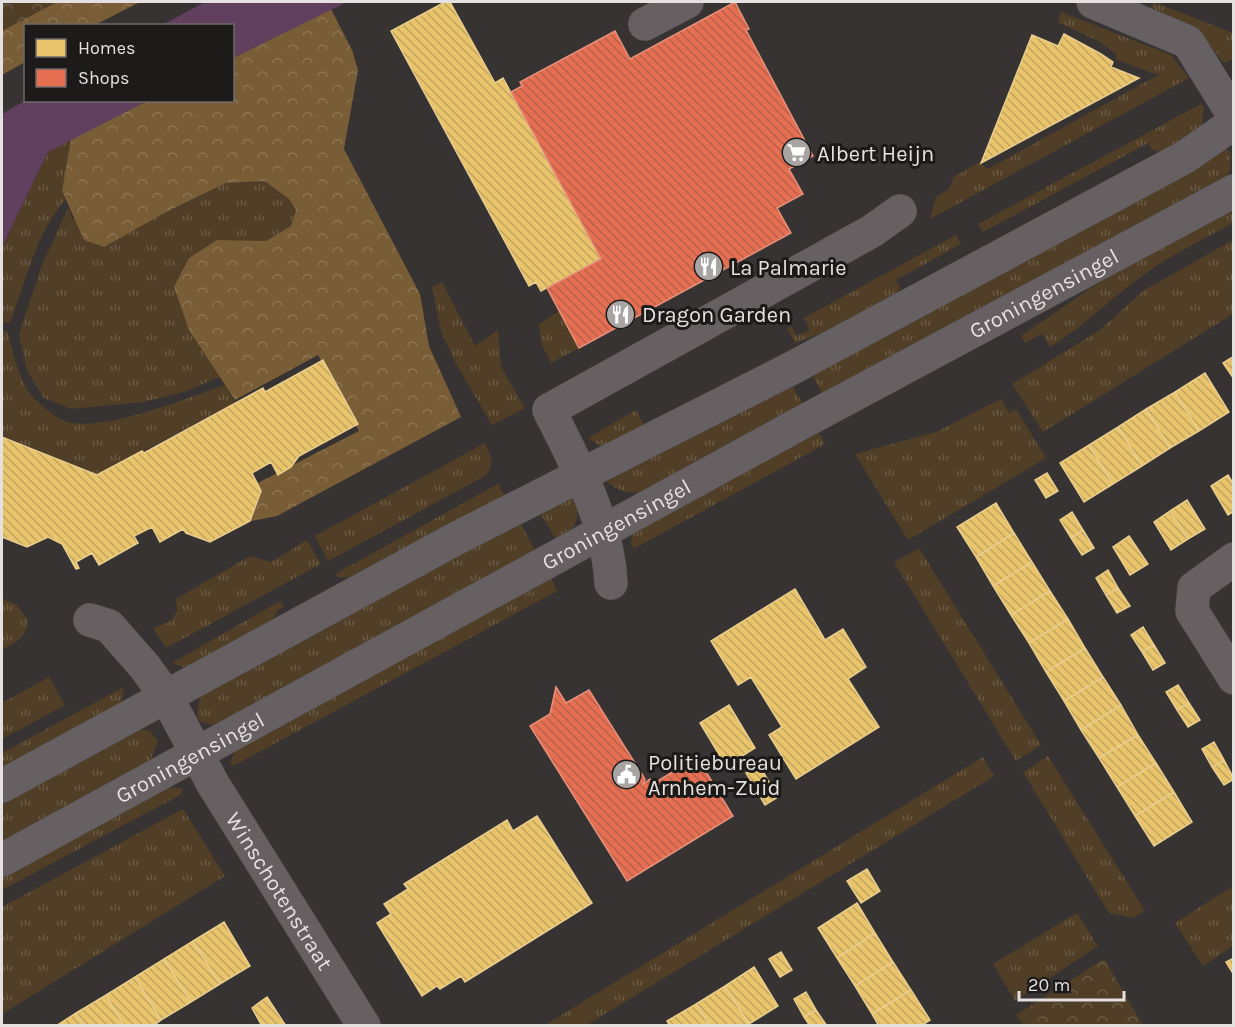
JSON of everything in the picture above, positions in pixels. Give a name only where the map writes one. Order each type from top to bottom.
[{"type":"street","points":[[645,24],[687,2]]},
{"type":"street","points":[[1110,5],[1188,42],[1233,116]]},
{"type":"street","points":[[2,786],[457,538],[584,476],[811,358],[1185,157],[1233,123]]},
{"type":"street","name":"Groningensingel","points":[[2,860],[600,532],[1233,191]]},
{"type":"street","points":[[611,583],[610,557],[600,532],[584,476],[549,410],[872,231],[900,211]]},
{"type":"street","points":[[1233,559],[1194,588],[1192,611],[1233,678]]},
{"type":"street","points":[[90,620],[109,627],[145,667],[166,696]]},
{"type":"street","name":"Winschotenstraat","points":[[166,696],[351,1021]]},
{"type":"green space","points":[[2,2],[140,2],[97,24],[24,24],[24,63],[2,75]]},
{"type":"green space","points":[[2,2],[57,2],[2,31]]},
{"type":"green space","points":[[1153,2],[1233,33],[1233,59],[1224,63],[1192,30],[1150,8]]},
{"type":"green space","points":[[331,9],[352,50],[358,70],[344,149],[420,294],[429,346],[461,417],[277,516],[246,522],[207,509],[359,431],[318,355],[235,400],[189,330],[174,287],[189,258],[217,240],[266,241],[291,226],[296,210],[289,199],[265,181],[226,183],[166,212],[104,247],[84,240],[62,191],[71,139],[145,102],[234,102],[234,58]]},
{"type":"green space","points":[[1061,12],[1171,55],[1189,78],[930,219],[936,197],[949,189],[954,177],[979,162],[988,169],[1158,75],[1115,59],[1117,55],[1100,42],[1058,22]]},
{"type":"green space","points":[[1201,104],[1204,108],[1201,132],[1171,155],[1153,150],[1148,143],[983,232],[978,224]]},
{"type":"green space","points":[[71,139],[62,191],[65,200],[55,213],[39,243],[10,323],[2,322],[2,247],[48,152]]},
{"type":"green space","points":[[1226,148],[1231,153],[1230,170],[1223,184],[827,402],[811,372]]},
{"type":"green space","points":[[265,181],[289,199],[296,211],[291,226],[266,241],[217,240],[189,258],[189,330],[220,377],[184,392],[143,402],[71,409],[44,398],[27,371],[19,334],[42,265],[68,208],[72,219],[166,212],[226,183]]},
{"type":"green space","points":[[1233,204],[1233,223],[1157,265],[1061,340],[1050,347],[1042,334],[1025,343],[1021,336],[1136,257]]},
{"type":"green space","points":[[956,235],[961,244],[896,280],[900,287],[895,305],[795,343],[787,328],[791,326],[797,336],[810,330],[804,318]]},
{"type":"green space","points":[[1233,240],[1233,314],[1043,432],[1012,384],[1100,330],[1143,291]]},
{"type":"green space","points":[[442,282],[475,346],[498,330],[501,367],[525,408],[492,425],[455,362],[441,331],[432,287]]},
{"type":"green space","points":[[559,311],[579,348],[551,363],[541,343],[539,324]]},
{"type":"green space","points":[[2,330],[7,331],[17,367],[29,392],[45,408],[65,421],[80,424],[99,423],[145,412],[225,385],[236,403],[97,475],[2,437]]},
{"type":"green space","points":[[791,383],[807,412],[647,492],[625,491],[606,481]]},
{"type":"green space","points":[[1001,399],[1009,413],[1016,409],[1046,458],[908,540],[855,454],[936,432]]},
{"type":"green space","points":[[636,410],[646,429],[605,449],[588,438]]},
{"type":"green space","points":[[816,428],[825,444],[635,548],[631,546],[632,534]]},
{"type":"green space","points":[[485,443],[491,456],[491,464],[485,476],[328,561],[315,536]]},
{"type":"green space","points":[[498,484],[507,500],[361,578],[338,577],[335,574]]},
{"type":"green space","points":[[571,495],[577,509],[576,522],[560,546],[539,511]]},
{"type":"green space","points":[[517,517],[539,558],[218,726],[201,722],[197,716],[200,697],[209,685]]},
{"type":"green space","points":[[307,540],[321,564],[166,648],[153,628],[171,621],[177,611],[176,599],[250,556],[271,562]]},
{"type":"green space","points":[[919,548],[1041,745],[1016,761],[894,562]]},
{"type":"green space","points":[[549,574],[557,591],[233,766],[230,764],[235,750]]},
{"type":"green space","points":[[2,599],[17,605],[28,620],[23,635],[2,650]]},
{"type":"green space","points":[[280,601],[284,607],[278,610],[266,631],[188,669],[172,663]]},
{"type":"green space","points":[[49,677],[65,705],[2,739],[2,703]]},
{"type":"green space","points":[[124,687],[121,705],[2,774],[2,753]]},
{"type":"green space","points":[[139,729],[150,731],[158,741],[148,766],[2,850],[2,797]]},
{"type":"green space","points":[[1048,756],[1145,911],[1132,918],[1109,913],[1023,772]]},
{"type":"green space","points":[[983,757],[994,776],[587,1025],[545,1025]]},
{"type":"green space","points":[[167,787],[181,788],[183,791],[180,795],[2,890],[2,873]]},
{"type":"green space","points":[[183,809],[225,876],[2,1014],[2,907]]},
{"type":"green space","points":[[1233,886],[1233,946],[1203,966],[1175,923]]},
{"type":"green space","points":[[1077,913],[1098,946],[1015,1001],[993,964]]},
{"type":"green space","points":[[1104,959],[1143,1025],[1023,1025],[1016,1015]]},
{"type":"shaded area","points":[[205,2],[347,2],[234,58],[234,24],[164,24]]},
{"type":"shaded area","points":[[24,101],[145,102],[48,152],[2,247],[2,114]]},
{"type":"building: Homes","points":[[445,2],[450,2],[495,83],[503,78],[601,259],[541,291],[536,282],[529,286],[391,31]]},
{"type":"building: Homes","points":[[1064,34],[1113,62],[1111,67],[1139,78],[981,163],[1032,35],[1058,46]]},
{"type":"building: Homes","points":[[1234,356],[1234,379],[1223,363]]},
{"type":"building: Homes","points":[[323,360],[358,424],[299,456],[291,467],[278,475],[271,462],[252,473],[261,491],[250,521],[210,542],[186,533],[183,529],[160,542],[152,527],[134,536],[138,543],[99,565],[92,553],[76,562],[79,568],[76,569],[62,544],[48,537],[27,547],[2,537],[2,437],[97,475],[142,451],[144,453],[263,388],[265,392]]},
{"type":"building: Homes","points":[[1205,373],[1229,412],[1199,431],[1175,392]]},
{"type":"building: Homes","points":[[1175,392],[1199,431],[1170,448],[1146,409]]},
{"type":"building: Homes","points":[[1146,409],[1170,448],[1142,466],[1118,427]]},
{"type":"building: Homes","points":[[1118,427],[1142,466],[1113,484],[1089,445]]},
{"type":"building: Homes","points":[[1089,445],[1113,484],[1084,502],[1060,463]]},
{"type":"building: Homes","points":[[1047,473],[1058,491],[1046,498],[1035,480]]},
{"type":"building: Homes","points":[[1228,475],[1234,485],[1234,511],[1228,515],[1211,486]]},
{"type":"building: Homes","points":[[1187,500],[1205,529],[1188,539],[1170,511]]},
{"type":"building: Homes","points":[[996,503],[1014,533],[976,557],[957,527]]},
{"type":"building: Homes","points":[[1170,511],[1188,539],[1171,550],[1154,522]]},
{"type":"building: Homes","points":[[1072,512],[1083,530],[1071,538],[1060,520]]},
{"type":"building: Homes","points":[[1083,530],[1094,548],[1082,555],[1071,538]]},
{"type":"building: Homes","points":[[1014,533],[1032,562],[993,586],[976,557]]},
{"type":"building: Homes","points":[[1129,536],[1148,564],[1130,575],[1113,547]]},
{"type":"building: Homes","points":[[1032,562],[1050,591],[1011,615],[993,586]]},
{"type":"building: Homes","points":[[1108,570],[1118,588],[1106,595],[1096,578]]},
{"type":"building: Homes","points":[[1118,588],[1130,606],[1117,613],[1106,595]]},
{"type":"building: Homes","points":[[795,589],[825,640],[843,629],[866,667],[848,679],[879,727],[796,779],[769,735],[782,727],[751,677],[738,685],[711,641]]},
{"type":"building: Homes","points":[[1050,591],[1068,619],[1029,643],[1011,615]]},
{"type":"building: Homes","points":[[1068,619],[1085,648],[1046,672],[1029,643]]},
{"type":"building: Homes","points":[[1143,627],[1154,645],[1142,652],[1131,635]]},
{"type":"building: Homes","points":[[1154,645],[1165,663],[1153,670],[1142,652]]},
{"type":"building: Homes","points":[[1085,648],[1103,677],[1064,701],[1046,672]]},
{"type":"building: Homes","points":[[1103,677],[1121,705],[1081,730],[1064,701]]},
{"type":"building: Homes","points":[[1178,685],[1189,703],[1177,710],[1166,692]]},
{"type":"building: Homes","points":[[1189,703],[1200,720],[1188,727],[1177,710]]},
{"type":"building: Homes","points":[[729,705],[755,748],[726,766],[700,723]]},
{"type":"building: Homes","points":[[1121,705],[1138,735],[1099,758],[1081,730]]},
{"type":"building: Homes","points":[[1138,735],[1156,763],[1117,787],[1099,758]]},
{"type":"building: Homes","points":[[1214,742],[1224,760],[1212,767],[1202,749]]},
{"type":"building: Homes","points":[[1224,760],[1234,779],[1224,785],[1212,767]]},
{"type":"building: Homes","points":[[1156,763],[1174,792],[1135,816],[1117,787]]},
{"type":"building: Homes","points":[[759,765],[778,797],[765,805],[746,773]]},
{"type":"building: Homes","points":[[1174,792],[1192,822],[1154,846],[1135,816]]},
{"type":"building: Homes","points":[[537,816],[592,903],[465,982],[461,976],[440,989],[437,986],[422,996],[377,923],[391,914],[384,904],[408,889],[404,884],[507,820],[513,831]]},
{"type":"building: Homes","points":[[867,869],[880,891],[861,903],[847,881]]},
{"type":"building: Homes","points":[[857,903],[875,933],[837,958],[818,928]]},
{"type":"building: Homes","points":[[224,922],[250,966],[220,984],[193,941]]},
{"type":"building: Homes","points":[[875,933],[893,962],[855,986],[837,958]]},
{"type":"building: Homes","points":[[193,941],[220,984],[191,1002],[164,959]]},
{"type":"building: Homes","points":[[781,952],[792,970],[780,977],[769,959]]},
{"type":"building: Homes","points":[[1234,958],[1234,975],[1226,962]]},
{"type":"building: Homes","points":[[164,959],[191,1002],[161,1020],[135,977]]},
{"type":"building: Homes","points":[[893,962],[911,990],[872,1014],[855,986]]},
{"type":"building: Homes","points":[[754,967],[778,1006],[749,1024],[725,986]]},
{"type":"building: Homes","points":[[135,977],[161,1020],[153,1026],[124,1026],[106,995]]},
{"type":"building: Homes","points":[[725,986],[749,1024],[747,1026],[710,1026],[696,1004]]},
{"type":"building: Homes","points":[[911,990],[930,1020],[921,1026],[879,1026],[872,1014]]},
{"type":"building: Homes","points":[[806,992],[816,1010],[804,1017],[794,999]]},
{"type":"building: Homes","points":[[106,995],[124,1026],[84,1026],[76,1013]]},
{"type":"building: Homes","points":[[267,997],[286,1026],[262,1026],[252,1008]]},
{"type":"building: Homes","points":[[696,1004],[710,1026],[670,1026],[667,1021]]},
{"type":"building: Homes","points":[[816,1010],[827,1026],[810,1026],[804,1017]]},
{"type":"building: Homes","points":[[76,1013],[84,1026],[56,1026]]},
{"type":"building: Shops","points":[[735,2],[749,29],[746,30],[813,156],[789,169],[803,194],[777,208],[791,233],[579,348],[547,288],[601,259],[511,92],[522,86],[520,82],[615,31],[630,59]]},
{"type":"building: Shops","points":[[556,687],[566,703],[589,690],[645,779],[643,784],[650,779],[655,787],[656,782],[697,757],[733,816],[627,881],[530,726],[550,714]]},
{"type":"place","name":"Albert Heijn","points":[[796,153]]},
{"type":"place","name":"La Palmarie","points":[[709,267]]},
{"type":"place","name":"Dragon Garden","points":[[621,314]]},
{"type":"place","name":"Politiebureau Arnhem-Zuid","points":[[627,775]]}]
